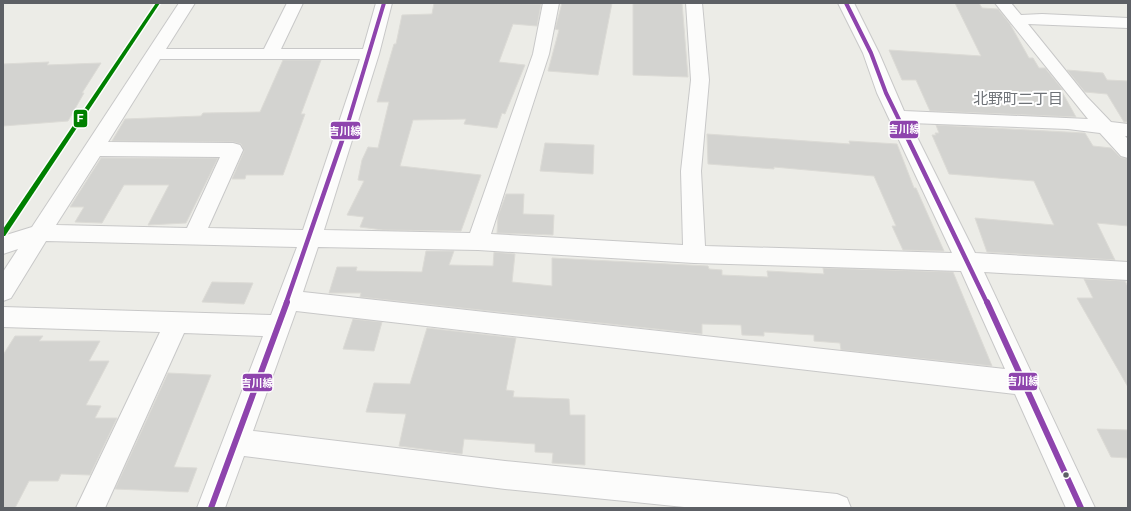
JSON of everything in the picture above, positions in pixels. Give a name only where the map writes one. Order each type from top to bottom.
[{"type":"street","points":[[3,291],[187,3]]},
{"type":"street","points":[[270,54],[295,3]]},
{"type":"street","points":[[211,508],[311,240],[371,54],[384,3]]},
{"type":"street","points":[[478,242],[541,54],[551,3]]},
{"type":"street","points":[[694,3],[700,80],[691,171],[694,254]]},
{"type":"street","points":[[846,3],[871,53],[886,93],[899,117],[968,262],[1081,508]]},
{"type":"street","points":[[1003,3],[1082,101],[1110,129],[1128,151]]},
{"type":"street","points":[[1089,8],[1100,22]]},
{"type":"street","points":[[1018,20],[1042,19],[1128,23]]},
{"type":"street","points":[[154,54],[371,54]]},
{"type":"street","points":[[899,117],[1068,123],[1128,130]]},
{"type":"street","points":[[94,149],[233,150],[193,237]]},
{"type":"street","points":[[3,245],[40,233],[311,240],[478,242],[694,254],[968,262],[1128,271]]},
{"type":"street","points":[[289,300],[1024,383]]},
{"type":"street","points":[[3,317],[279,326]]},
{"type":"street","points":[[90,508],[177,323]]},
{"type":"street","points":[[236,442],[505,475],[837,508]]},
{"type":"building","points":[[434,3],[541,4],[537,26],[513,24],[499,62],[525,65],[505,114],[502,113],[497,128],[464,124],[466,119],[413,120],[400,166],[481,175],[461,231],[383,230],[360,227],[364,217],[347,215],[364,181],[358,180],[362,160],[368,147],[378,148],[389,102],[377,102],[394,44],[396,44],[402,15],[432,14]]},
{"type":"building","points":[[562,3],[612,3],[598,75],[548,71],[559,30],[555,29]]},
{"type":"building","points":[[633,3],[682,3],[688,77],[633,75]]},
{"type":"building","points":[[955,3],[979,3],[982,8],[998,9],[1010,24],[1029,58],[1033,58],[1039,68],[1045,68],[1063,90],[1061,90],[1076,117],[930,111],[916,80],[902,80],[889,50],[981,56]]},
{"type":"building","points":[[283,60],[321,60],[301,114],[305,114],[283,175],[246,175],[245,179],[232,179],[244,151],[241,144],[233,142],[112,141],[125,119],[201,116],[203,113],[260,112]]},
{"type":"building","points":[[49,62],[47,65],[101,63],[82,93],[84,93],[68,121],[3,126],[3,64]]},
{"type":"building","points":[[1067,70],[1103,73],[1107,80],[1128,81],[1128,122],[1124,122],[1107,94],[1085,92]]},
{"type":"building","points":[[936,125],[1085,133],[1093,146],[1111,148],[1120,157],[1128,159],[1128,226],[1097,223],[1115,260],[987,252],[975,218],[1054,225],[1034,181],[949,174],[932,135],[939,133]]},
{"type":"building","points":[[707,134],[850,144],[849,141],[897,144],[914,188],[916,188],[944,251],[903,250],[892,226],[896,226],[874,176],[774,167],[774,169],[708,164]]},
{"type":"building","points":[[545,143],[594,145],[593,174],[540,171]]},
{"type":"building","points":[[101,158],[218,158],[186,223],[148,225],[169,185],[124,185],[102,223],[75,222],[84,207],[70,207]]},
{"type":"building","points":[[506,194],[524,194],[523,214],[554,215],[553,235],[497,233],[498,216]]},
{"type":"building","points":[[426,251],[454,251],[449,265],[493,266],[494,252],[515,254],[512,282],[552,286],[552,258],[708,266],[709,269],[722,270],[722,275],[768,277],[767,271],[824,274],[823,268],[953,272],[992,366],[841,350],[840,343],[814,341],[814,335],[764,332],[764,336],[742,335],[741,325],[702,324],[702,334],[360,297],[361,293],[329,293],[337,267],[357,267],[356,271],[422,272]]},
{"type":"building","points":[[1084,279],[1125,281],[1128,287],[1128,387],[1077,298],[1093,298]]},
{"type":"building","points":[[212,282],[253,283],[244,304],[202,302]]},
{"type":"building","points":[[353,319],[382,322],[374,351],[343,349]]},
{"type":"building","points":[[427,328],[516,338],[506,390],[514,391],[513,397],[569,399],[570,415],[585,415],[585,465],[552,463],[553,453],[535,452],[535,444],[464,439],[462,454],[399,446],[406,414],[366,412],[374,383],[410,384]]},
{"type":"building","points":[[15,336],[43,336],[39,341],[100,341],[89,361],[109,361],[86,405],[101,406],[95,418],[117,418],[90,475],[61,474],[58,481],[29,481],[15,508],[3,508],[3,355]]},
{"type":"building","points":[[168,373],[211,375],[174,467],[197,468],[188,492],[115,489]]},
{"type":"building","points":[[1097,429],[1128,430],[1128,458],[1111,457]]},
{"type":"transit line","name":"F","points":[[3,234],[158,3]]},
{"type":"transit line","name":"吉川線","points":[[211,508],[325,194],[384,3]]},
{"type":"transit line","name":"吉川線","points":[[846,3],[871,53],[886,93],[968,262],[1081,508]]},
{"type":"district","name":"北野町二丁目","points":[[1018,98]]}]
